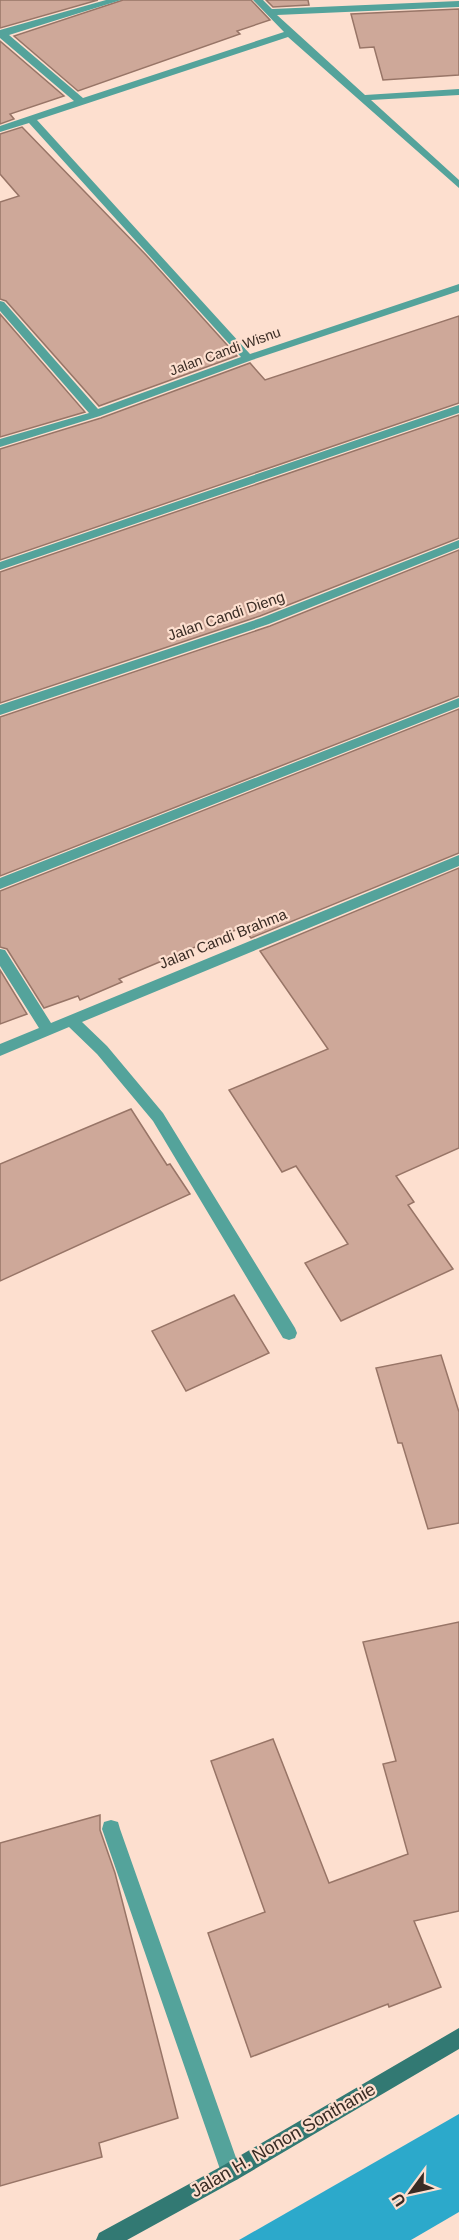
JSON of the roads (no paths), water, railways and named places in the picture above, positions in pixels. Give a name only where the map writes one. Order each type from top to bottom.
[{"type":"street","points":[[1,34],[116,0]]},
{"type":"street","points":[[258,0],[290,33],[459,185]]},
{"type":"street","points":[[270,12],[459,4]]},
{"type":"street","points":[[0,129],[290,33]]},
{"type":"street","points":[[1,34],[81,102]]},
{"type":"street","points":[[363,98],[459,92]]},
{"type":"street","points":[[31,119],[248,358]]},
{"type":"street","points":[[440,168],[459,167]]},
{"type":"street","name":"Jalan Candi Wisnu","points":[[0,443],[96,414],[248,358],[459,287]]},
{"type":"street","points":[[0,304],[96,414]]},
{"type":"street","points":[[0,566],[459,410]]},
{"type":"street","name":"Jalan Candi Dieng","points":[[0,710],[265,621],[459,544]]},
{"type":"street","points":[[0,884],[459,702]]},
{"type":"street","name":"Jalan Candi Brahma","points":[[0,1050],[459,860]]},
{"type":"street","points":[[0,954],[48,1030]]},
{"type":"street","points":[[70,1020],[102,1050],[158,1118],[289,1333]]},
{"type":"street","points":[[111,1829],[231,2172]]},
{"type":"street","name":"Jalan H. Nonon Sonthanie","points":[[106,2240],[231,2172],[459,2038]]},
{"type":"water","points":[[459,2114],[459,2212],[411,2240],[239,2240]]}]
